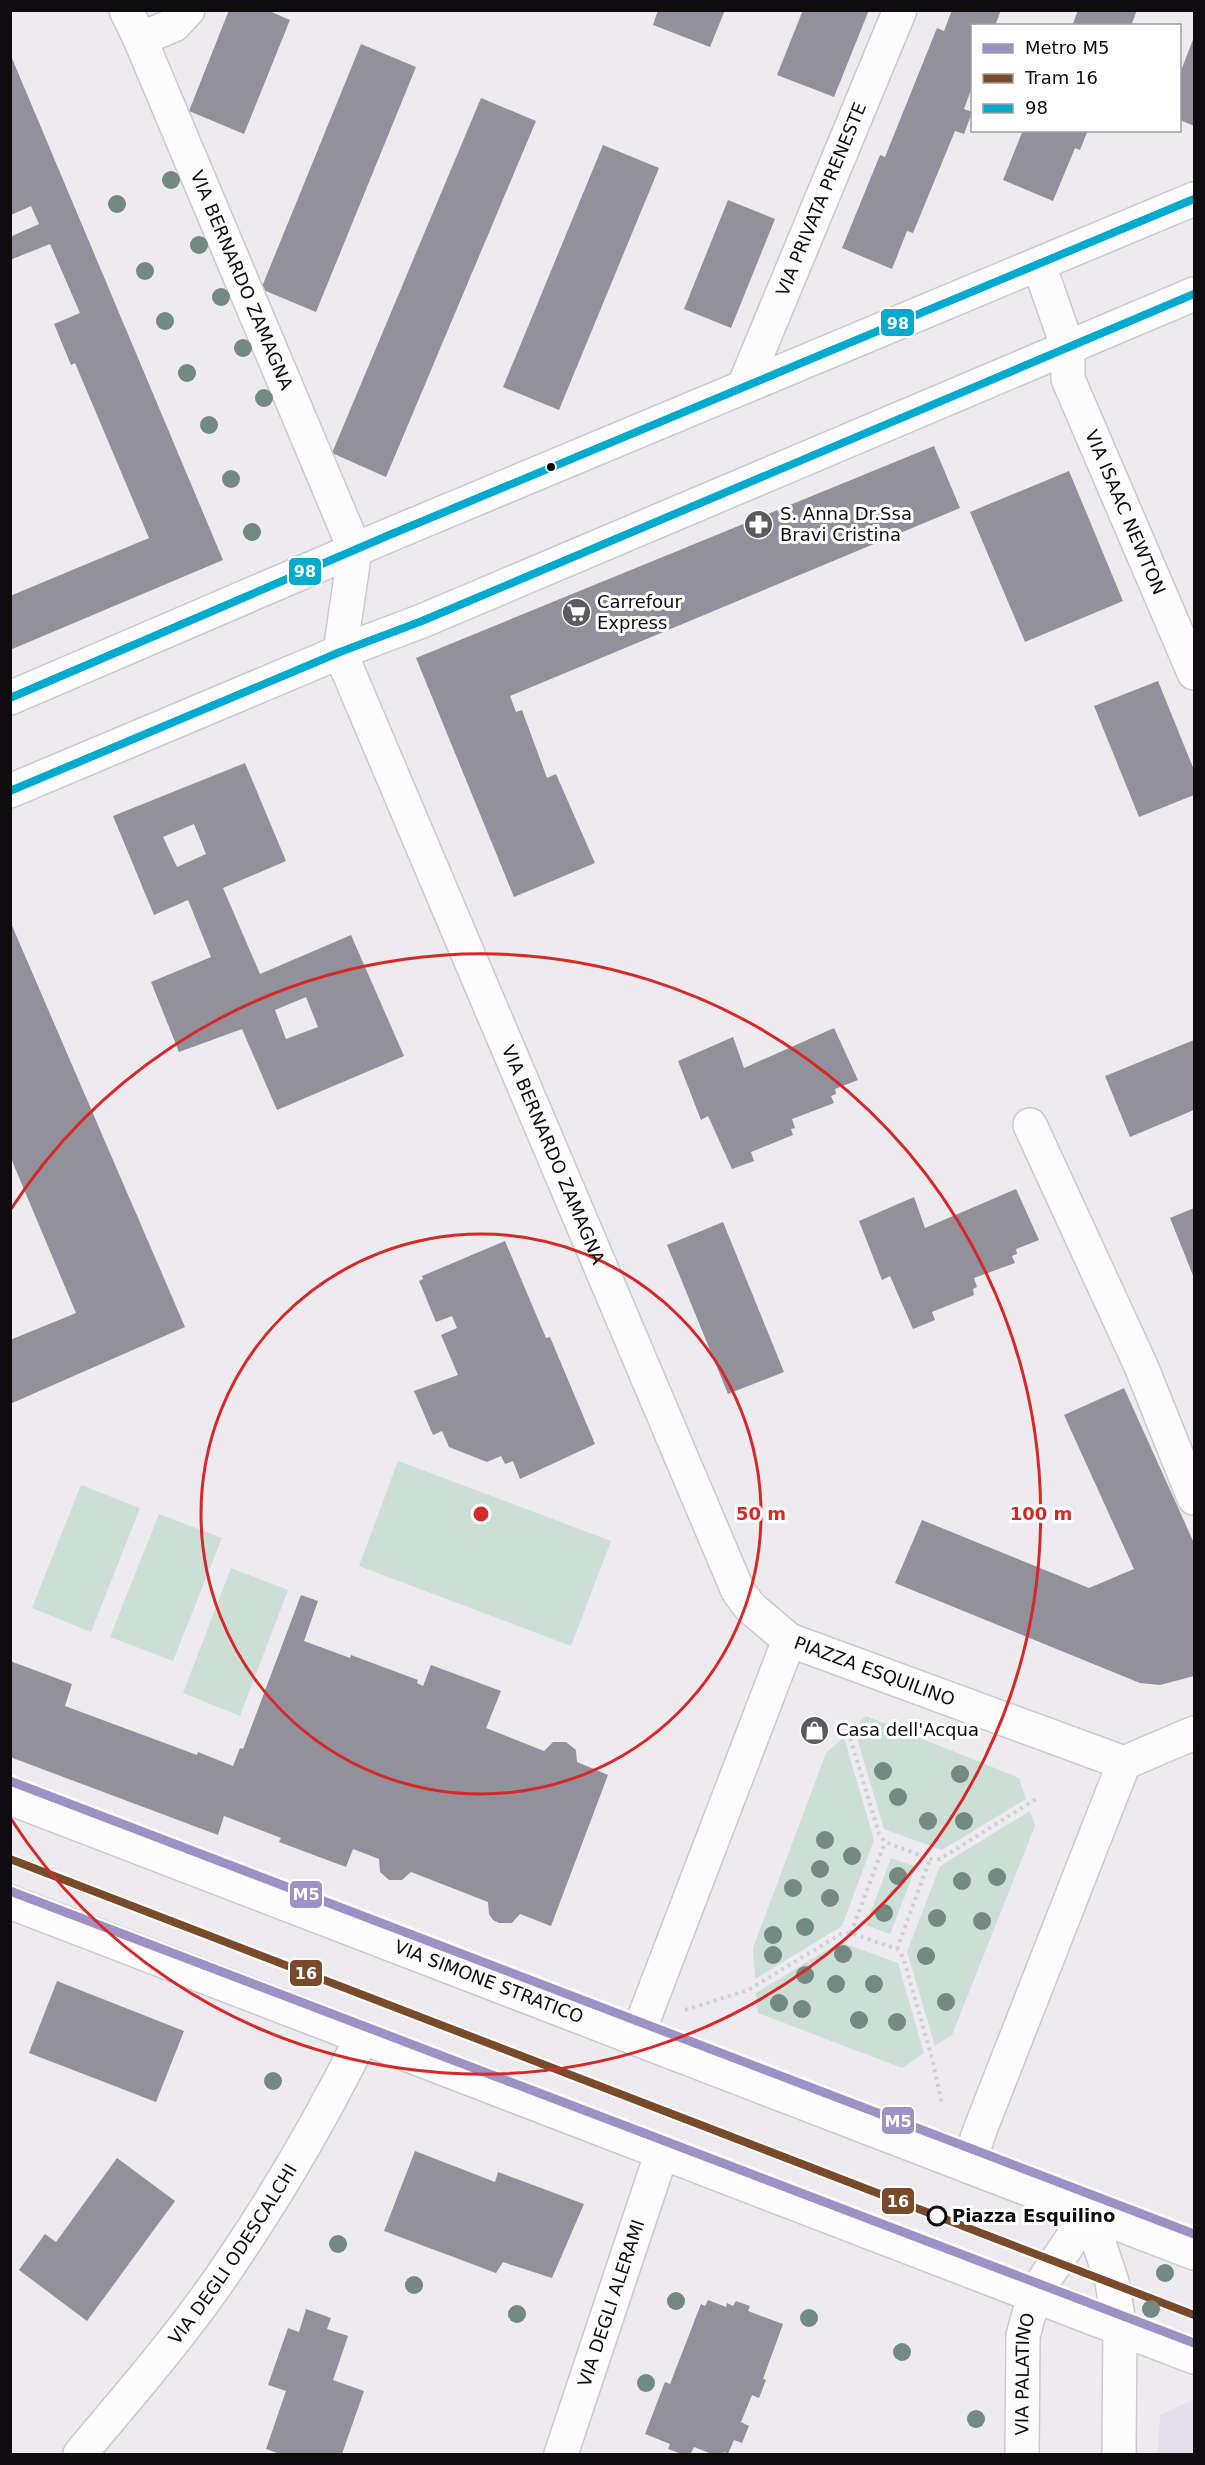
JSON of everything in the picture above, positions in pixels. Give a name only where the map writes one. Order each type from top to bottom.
[{"type":"street","points":[[133,25],[174,25],[188,10]]},
{"type":"street","name":"VIA PRIVATA PRENESTE","points":[[744,386],[900,10]]},
{"type":"street","name":"VIA BERNARDO ZAMAGNA","points":[[133,25],[355,550]]},
{"type":"street","points":[[10,698],[744,386],[1194,199]]},
{"type":"street","name":"VIA ISAAC NEWTON","points":[[1039,265],[1068,348],[1068,379],[1194,673]]},
{"type":"street","points":[[10,791],[340,652],[433,617],[1194,294]]},
{"type":"street","points":[[340,652],[355,550]]},
{"type":"street","name":"VIA BERNARDO ZAMAGNA","points":[[340,652],[738,1591],[750,1607],[789,1640]]},
{"type":"street","points":[[1030,1125],[1141,1366],[1194,1498]]},
{"type":"street","name":"PIAZZA ESQUILINO","points":[[636,2039],[789,1640],[1124,1763]]},
{"type":"street","points":[[968,2166],[980,2130],[1124,1763],[1194,1733]]},
{"type":"street","name":"VIA SIMONE STRATICO","points":[[10,1798],[1194,2253]]},
{"type":"street","points":[[10,1902],[1194,2356]]},
{"type":"street","name":"VIA DEGLI ODESCALCHI","points":[[80,2454],[148,2373],[232,2262],[293,2163],[362,2037]]},
{"type":"street","name":"VIA DEGLI ALERAMI","points":[[561,2454],[662,2152]]},
{"type":"street","points":[[1089,2212],[1112,2282],[1120,2328],[1119,2454]]},
{"type":"street","name":"VIA PALATINO","points":[[1022,2454],[1023,2336],[1034,2295],[1089,2212]]},
{"type":"path","points":[[846,1724],[879,1834],[885,1842],[930,1859],[940,1858],[1036,1799]]},
{"type":"path","points":[[851,1933],[885,1842]]},
{"type":"path","points":[[897,1949],[930,1859]]},
{"type":"path","points":[[685,2010],[748,1990],[841,1934],[851,1933],[897,1949],[903,1957],[932,2058],[942,2104]]},
{"type":"shaded area","points":[[398,1461],[611,1541],[571,1646],[359,1566]]},
{"type":"shaded area","points":[[81,1485],[140,1508],[91,1632],[32,1608]]},
{"type":"shaded area","points":[[159,1514],[222,1538],[173,1661],[110,1637]]},
{"type":"shaded area","points":[[231,1568],[288,1590],[240,1716],[183,1693]]},
{"type":"shaded area","points":[[866,1716],[1019,1778],[1026,1799],[942,1850],[884,1829],[854,1728]]},
{"type":"shaded area","points":[[844,1737],[874,1840],[842,1926],[755,1979],[753,1948],[826,1753]]},
{"type":"shaded area","points":[[1030,1811],[1035,1826],[952,2035],[935,2046],[907,1952],[940,1866]]},
{"type":"shaded area","points":[[891,1858],[916,1867],[890,1934],[866,1925]]},
{"type":"shaded area","points":[[840,1942],[898,1963],[924,2053],[902,2068],[758,2013],[756,1993]]},
{"type":"shaded area","points":[[1194,2399],[1194,2454],[1158,2454],[1160,2415]]},
{"type":"building","points":[[229,10],[267,10],[290,20],[244,134],[189,111]]},
{"type":"building","points":[[658,10],[725,10],[710,47],[653,25]]},
{"type":"building","points":[[803,10],[869,10],[834,97],[777,75]]},
{"type":"building","points":[[952,10],[1001,10],[996,24],[971,24],[971,90],[964,109],[971,112],[971,115],[964,134],[955,131],[913,233],[907,231],[892,269],[842,248],[880,155],[885,157],[937,28],[944,31]]},
{"type":"building","points":[[1078,10],[1137,10],[1132,24],[1073,24]]},
{"type":"building","points":[[1194,37],[1194,126],[1181,120],[1181,70]]},
{"type":"building","points":[[361,44],[416,67],[316,312],[261,289]]},
{"type":"building","points":[[11,56],[223,560],[10,650],[10,596],[149,538],[75,363],[71,365],[54,324],[80,313],[50,244],[10,260],[10,237],[39,224],[31,206],[11,215]]},
{"type":"building","points":[[481,98],[536,121],[386,477],[332,453]]},
{"type":"building","points":[[1022,132],[1087,132],[1080,150],[1075,148],[1053,201],[1003,180]]},
{"type":"building","points":[[603,145],[659,168],[559,410],[503,387]]},
{"type":"building","points":[[728,200],[775,219],[731,328],[684,309]]},
{"type":"building","points":[[934,446],[960,508],[510,696],[516,712],[522,710],[547,778],[556,774],[595,863],[514,897],[416,658]]},
{"type":"building","points":[[1069,471],[1123,601],[1025,642],[970,512]]},
{"type":"building","points":[[1158,681],[1194,770],[1194,795],[1139,817],[1094,706]]},
{"type":"building","points":[[245,763],[286,861],[223,888],[260,974],[351,935],[404,1056],[277,1110],[242,1029],[179,1052],[151,982],[211,957],[188,900],[154,915],[113,816]],"holes":[[[194,824],[206,854],[177,867],[163,837]],[[306,997],[318,1027],[286,1039],[275,1010]]]},
{"type":"building","points":[[10,921],[185,1327],[10,1404],[10,1340],[76,1313],[10,1156]]},
{"type":"building","points":[[834,1028],[858,1080],[835,1089],[836,1094],[831,1096],[834,1103],[792,1119],[795,1128],[791,1129],[793,1135],[751,1152],[754,1161],[732,1169],[708,1116],[701,1120],[678,1061],[733,1037],[744,1068]]},
{"type":"building","points":[[1194,1040],[1194,1110],[1130,1137],[1105,1076]]},
{"type":"building","points":[[1016,1189],[1039,1240],[1016,1249],[1017,1254],[1012,1256],[1015,1263],[974,1278],[977,1287],[973,1289],[974,1295],[932,1312],[935,1320],[913,1329],[890,1276],[882,1280],[859,1221],[914,1197],[925,1228]]},
{"type":"building","points":[[1194,1208],[1194,1278],[1170,1218]]},
{"type":"building","points":[[723,1222],[784,1372],[728,1394],[667,1245]]},
{"type":"building","points":[[505,1241],[546,1338],[550,1337],[595,1444],[520,1479],[513,1461],[505,1464],[501,1456],[487,1462],[449,1447],[442,1431],[433,1435],[414,1391],[458,1375],[441,1335],[457,1328],[452,1316],[436,1322],[419,1281],[423,1279],[422,1276]]},
{"type":"building","points":[[1124,1388],[1194,1543],[1194,1676],[1160,1685],[1140,1683],[895,1583],[922,1520],[1089,1588],[1134,1569],[1064,1415]]},
{"type":"building","points":[[301,1595],[318,1601],[304,1641],[350,1658],[351,1655],[418,1680],[417,1683],[423,1686],[431,1665],[501,1691],[486,1728],[544,1751],[553,1742],[566,1742],[576,1750],[577,1762],[608,1775],[551,1926],[520,1914],[512,1923],[499,1923],[489,1914],[488,1902],[411,1872],[402,1880],[389,1880],[380,1872],[379,1859],[353,1849],[346,1867],[279,1842],[281,1838],[224,1816],[218,1835],[10,1757],[10,1661],[72,1684],[65,1706],[233,1766],[240,1748],[243,1749]]},
{"type":"building","points":[[57,1981],[184,2031],[156,2102],[29,2053]]},
{"type":"building","points":[[415,2151],[495,2182],[498,2172],[584,2204],[552,2278],[503,2262],[496,2273],[384,2231]]},
{"type":"building","points":[[117,2158],[175,2201],[87,2321],[19,2270],[45,2234],[56,2242]]},
{"type":"building","points":[[708,2300],[726,2307],[727,2303],[733,2306],[736,2301],[750,2306],[748,2311],[783,2324],[763,2379],[766,2380],[759,2398],[752,2395],[741,2422],[749,2426],[742,2443],[734,2440],[728,2454],[724,2452],[723,2454],[712,2454],[694,2447],[691,2453],[682,2454],[668,2449],[670,2444],[645,2434],[665,2382],[670,2384],[701,2304],[705,2306]]},
{"type":"building","points":[[306,2309],[331,2318],[327,2329],[348,2336],[333,2380],[364,2391],[342,2454],[280,2454],[266,2449],[286,2391],[268,2385],[288,2328],[299,2332]]},
{"type":"metro line","name":"M5","points":[[10,1781],[1194,2234]]},
{"type":"metro line","name":"M5","points":[[10,1891],[1194,2343]]},
{"type":"tram line","name":"16","points":[[10,1859],[1194,2315]]},
{"type":"transit line","name":"98","points":[[10,698],[387,536],[1194,199]]},
{"type":"transit line","name":"98","points":[[10,791],[340,652],[422,621],[1194,294]]},
{"type":"place","name":"S. Anna Dr.Ssa Bravi Cristina","points":[[759,524]]},
{"type":"place","name":"Carrefour Express","points":[[576,612]]},
{"type":"place","name":"Casa dell'Acqua","points":[[815,1730]]},
{"type":"place","name":"Piazza Esquilino","points":[[937,2216]]}]
